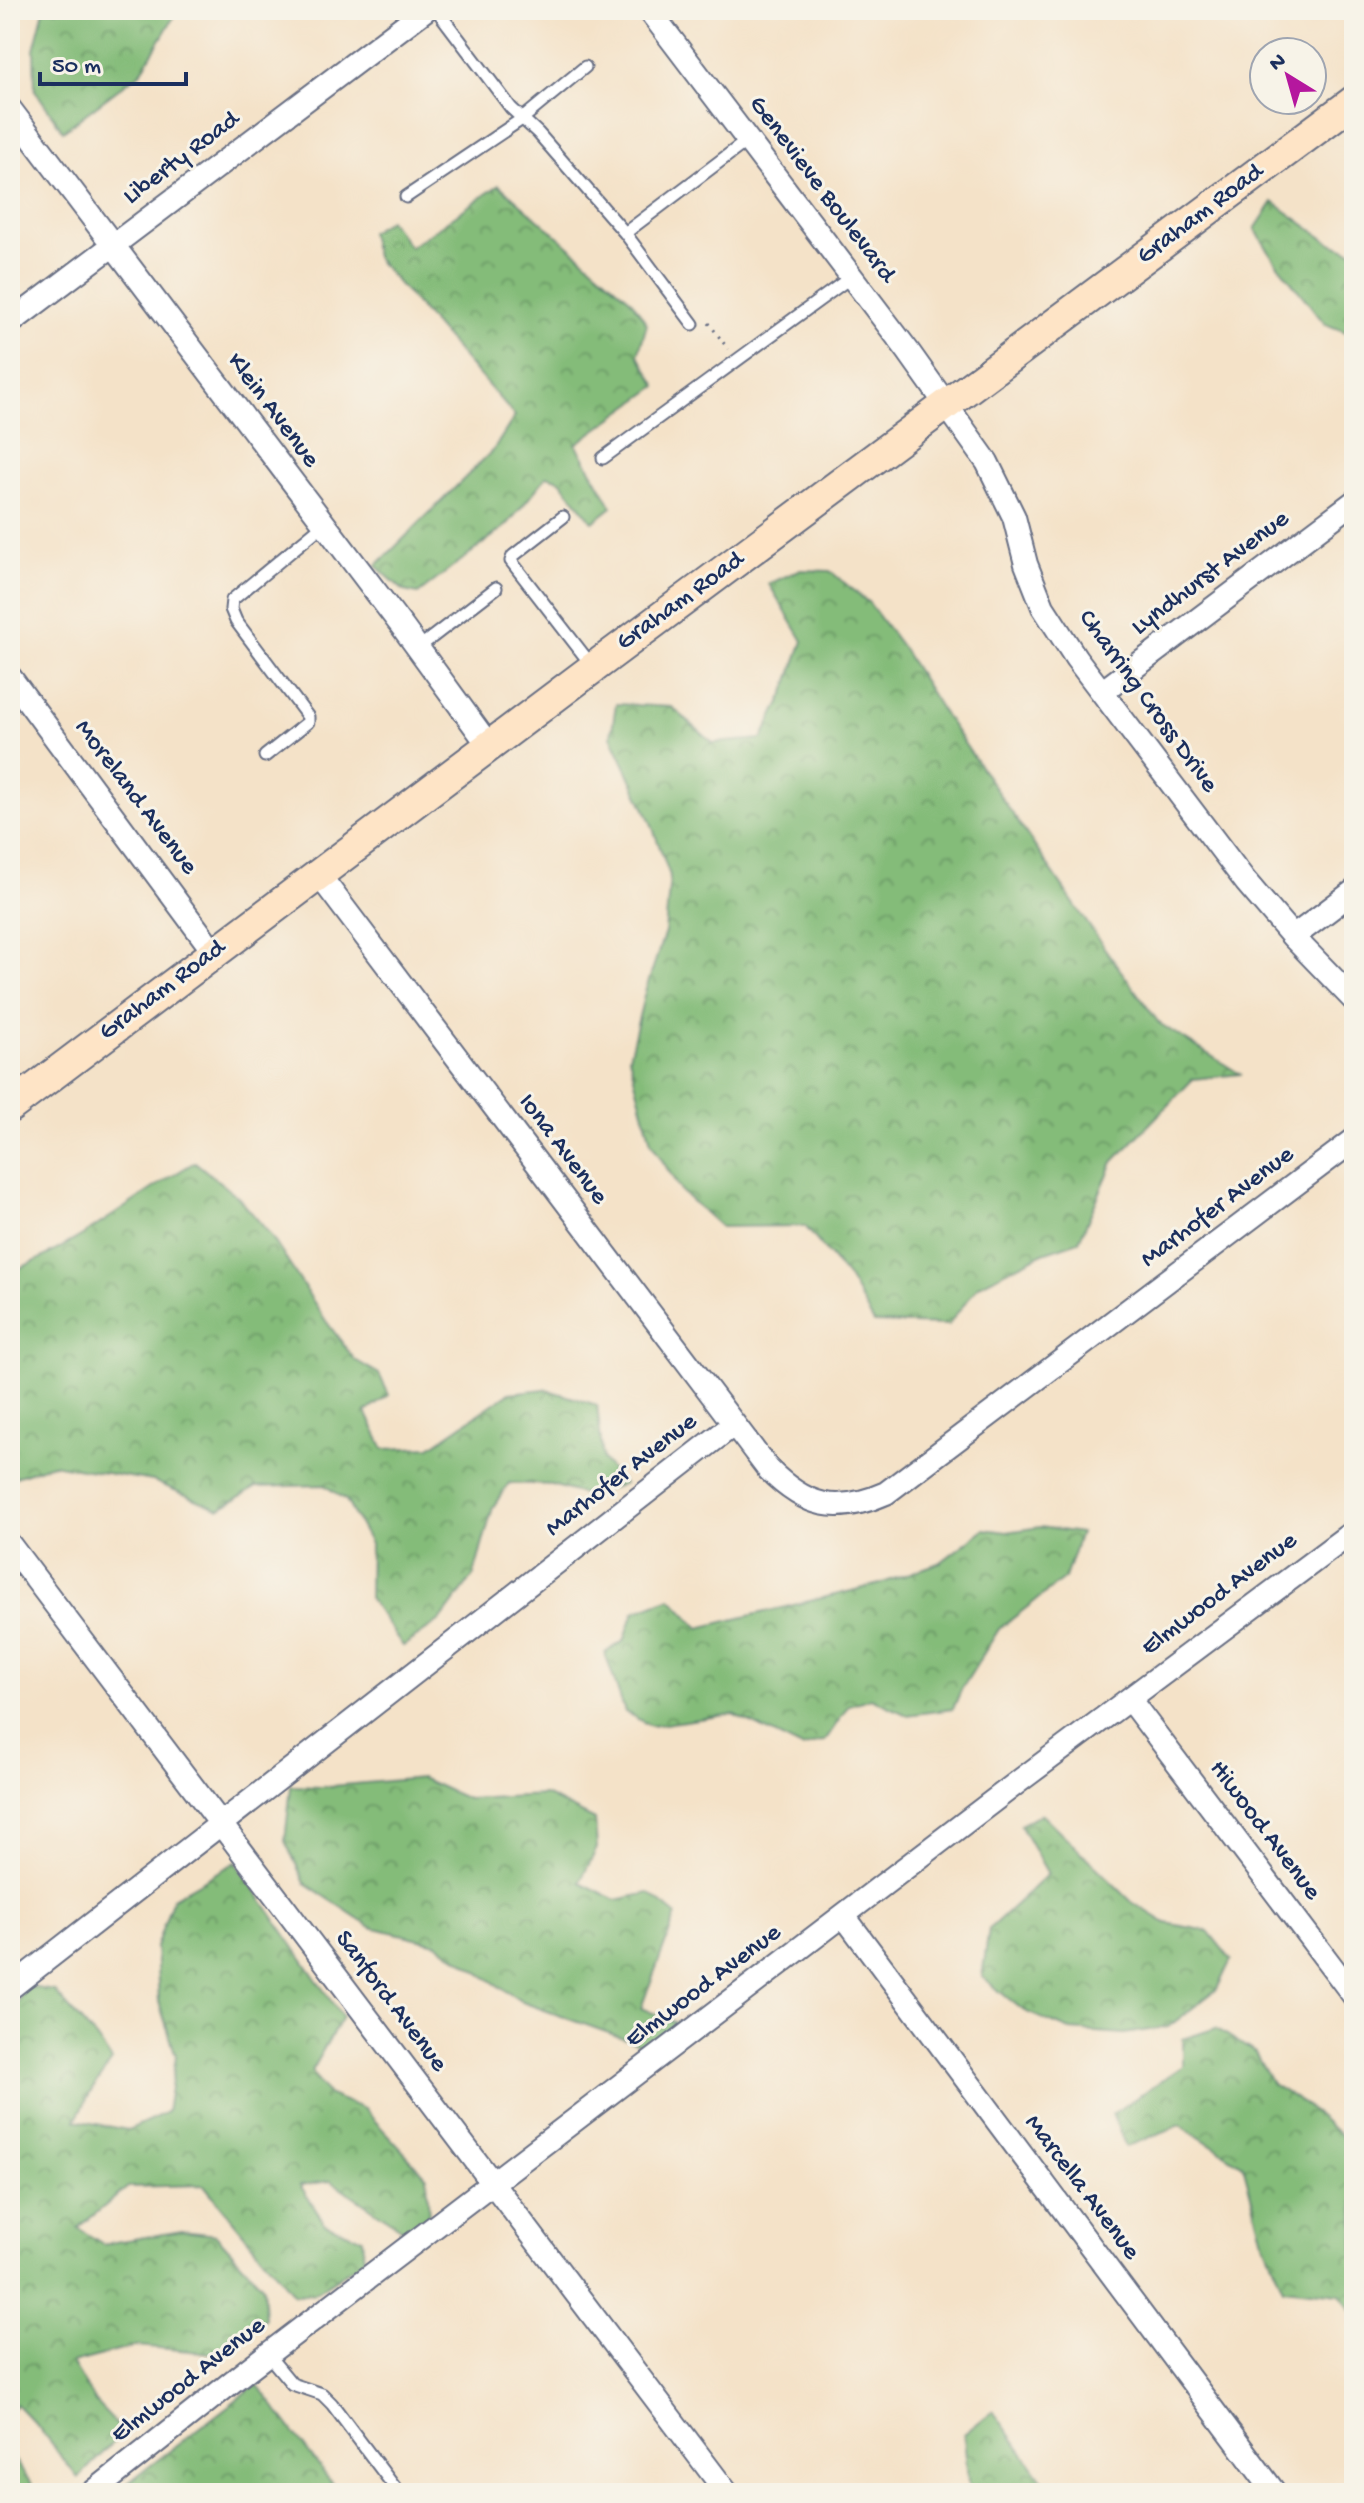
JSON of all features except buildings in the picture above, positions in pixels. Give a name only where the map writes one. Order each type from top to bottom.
[{"type":"main road","name":"Graham Road","points":[[13,1096],[319,875],[1354,101]]},
{"type":"street","name":"Liberty Road","points":[[10,323],[425,10]]},
{"type":"street","name":"Genevieve Boulevard","points":[[649,10],[947,405]]},
{"type":"street","name":"Klein Avenue","points":[[10,109],[490,747]]},
{"type":"street","name":"Charring Cross Drive","points":[[947,405],[1002,488],[1043,607],[1076,658],[1246,882],[1293,937],[1354,1000]]},
{"type":"street","name":"Lyndhurst Avenue","points":[[1103,691],[1354,502]]},
{"type":"street","name":"Moreland Avenue","points":[[10,677],[214,952]]},
{"type":"street","name":"Iona Avenue","points":[[319,875],[733,1425]]},
{"type":"street","points":[[1293,937],[1354,891]]},
{"type":"street","name":"Marhofer Avenue","points":[[10,1988],[733,1425],[789,1490],[811,1500],[839,1506],[863,1503],[886,1493],[1354,1140]]},
{"type":"street","name":"Elmwood Avenue","points":[[92,2493],[1022,1779],[1354,1531]]},
{"type":"street","name":"Sanford Avenue","points":[[10,1545],[727,2493]]},
{"type":"street","name":"Hiwood Avenue","points":[[1130,1700],[1354,1996]]},
{"type":"street","name":"Marcella Avenue","points":[[844,1916],[1275,2493]]},
{"type":"lane","points":[[437,10],[522,119],[625,233],[693,324]]},
{"type":"lane","points":[[406,197],[522,119],[585,67]]},
{"type":"lane","points":[[625,233],[748,140]]},
{"type":"lane","points":[[603,458],[851,277]]},
{"type":"lane","points":[[563,517],[513,556],[511,561],[593,668]]},
{"type":"lane","points":[[265,756],[308,722],[308,717],[236,621],[231,609],[232,600],[324,524]]},
{"type":"lane","points":[[418,648],[496,588]]},
{"type":"lane","points":[[268,2355],[292,2384],[322,2394],[332,2404],[399,2493]]},
{"type":"path","points":[[693,324],[708,323],[736,361]]},
{"type":"green space","points":[[44,10],[178,10],[141,72],[63,131],[35,90],[34,49]]},
{"type":"green space","points":[[499,185],[631,300],[647,324],[638,355],[657,386],[576,444],[612,507],[593,522],[560,480],[547,476],[507,525],[418,594],[404,591],[376,566],[494,449],[515,416],[375,257],[370,232],[389,220],[410,247]]},
{"type":"green space","points":[[1273,202],[1329,242],[1354,252],[1354,335],[1325,324],[1275,261],[1255,229]]},
{"type":"green space","points":[[799,570],[830,571],[869,603],[1159,1023],[1240,1074],[1193,1079],[1113,1162],[1079,1241],[1043,1253],[979,1285],[948,1325],[874,1323],[849,1279],[805,1226],[721,1227],[681,1191],[651,1142],[629,1057],[645,992],[665,932],[670,876],[650,820],[611,736],[616,704],[672,707],[713,743],[762,739],[785,692],[803,641],[769,584]]},
{"type":"green space","points":[[195,1162],[238,1197],[269,1233],[355,1360],[379,1374],[389,1395],[366,1412],[384,1449],[430,1447],[509,1393],[545,1389],[597,1405],[603,1460],[624,1484],[588,1496],[552,1485],[509,1483],[493,1507],[474,1575],[440,1621],[403,1646],[369,1598],[370,1544],[346,1500],[324,1485],[257,1487],[219,1509],[153,1481],[52,1464],[10,1479],[10,1272],[59,1249]]},
{"type":"green space","points":[[1040,1527],[1080,1533],[1065,1578],[999,1629],[961,1690],[953,1709],[907,1715],[871,1698],[849,1705],[825,1741],[802,1748],[733,1714],[651,1726],[625,1712],[605,1653],[624,1641],[634,1612],[671,1598],[699,1628],[880,1584],[941,1562],[984,1529],[1007,1532]]},
{"type":"green space","points":[[421,1778],[467,1799],[545,1795],[595,1820],[597,1848],[580,1882],[616,1900],[649,1893],[676,1915],[641,2008],[681,2025],[645,2046],[522,2002],[436,1943],[371,1927],[305,1883],[285,1841],[291,1786],[321,1787]]},
{"type":"green space","points":[[1042,1814],[1132,1902],[1166,1923],[1208,1931],[1231,1960],[1217,1989],[1168,2027],[1124,2034],[1070,2030],[1024,2011],[982,1977],[989,1929],[1048,1874],[1020,1825]]},
{"type":"green space","points":[[236,1862],[342,2017],[311,2071],[327,2094],[364,2109],[427,2177],[429,2221],[404,2230],[331,2181],[300,2185],[325,2224],[362,2238],[364,2260],[312,2294],[294,2295],[204,2185],[128,2187],[78,2228],[103,2244],[182,2231],[216,2235],[263,2286],[265,2318],[233,2351],[211,2353],[137,2346],[72,2363],[95,2402],[119,2427],[117,2439],[78,2478],[16,2404],[10,2412],[10,2023],[25,1986],[54,1991],[112,2061],[76,2120],[128,2130],[167,2112],[176,2056],[159,2002],[156,1947],[173,1898]]},
{"type":"green space","points":[[1216,2028],[1255,2053],[1272,2084],[1307,2106],[1339,2134],[1354,2153],[1354,2314],[1340,2294],[1283,2288],[1264,2244],[1243,2165],[1180,2125],[1126,2147],[1112,2114],[1183,2066],[1183,2039]]},
{"type":"green space","points":[[257,2384],[339,2493],[116,2492]]},
{"type":"green space","points":[[993,2411],[1052,2493],[969,2493],[964,2434]]},
{"type":"green space","points":[[10,2454],[38,2493],[10,2493]]}]
